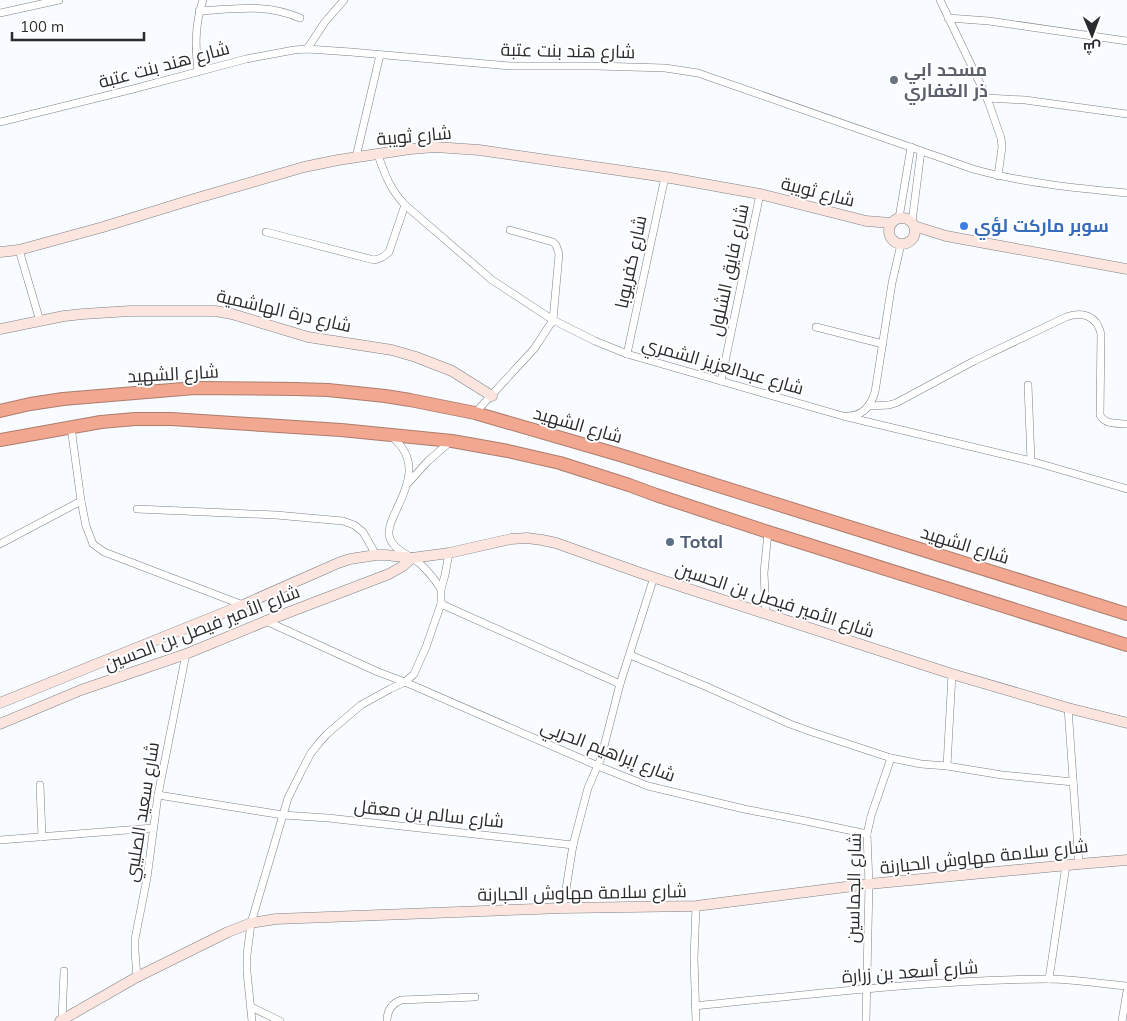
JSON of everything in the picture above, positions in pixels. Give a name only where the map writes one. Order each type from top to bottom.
[{"type":"highway","name":"شارع الشهيد","points":[[0,411],[63,399],[195,388],[295,389],[361,393],[401,399],[475,413],[657,466],[750,497],[1127,614]]},
{"type":"highway","points":[[0,440],[101,422],[171,419],[341,430],[452,441],[508,451],[560,463],[768,532],[1127,645]]},
{"type":"street","points":[[0,13],[59,0]]},
{"type":"street","points":[[198,71],[196,37],[199,11],[203,0]]},
{"type":"street","points":[[307,49],[325,22],[344,0]]},
{"type":"street","points":[[940,0],[987,98],[1002,142],[998,176]]},
{"type":"street","points":[[199,11],[268,8],[300,18]]},
{"type":"street","points":[[948,18],[989,21],[1127,41]]},
{"type":"street","name":"شارع هند بنت عتبة","points":[[0,122],[198,71],[278,53],[307,49],[511,66],[665,68],[698,73],[998,176],[1060,186],[1127,193]]},
{"type":"street","points":[[356,157],[380,55]]},
{"type":"street","points":[[987,98],[1025,100],[1127,114]]},
{"type":"street","name":"شارع ثويبة","points":[[0,252],[18,250],[103,227],[194,198],[304,167],[356,157],[435,147],[457,148],[665,177],[760,194],[866,221],[895,221]]},
{"type":"street","points":[[895,221],[911,147]]},
{"type":"street","points":[[913,239],[916,230],[913,224],[921,150]]},
{"type":"street","name":"شارع عبدالعزيز الشمري","points":[[378,155],[389,184],[405,205],[492,280],[553,320],[595,341],[627,354],[843,416],[1031,460],[1127,489]]},
{"type":"street","name":"شارع كفريوبا","points":[[627,354],[665,177]]},
{"type":"street","name":"شارع فايق الشلول","points":[[721,382],[760,194]]},
{"type":"street","points":[[266,232],[374,260],[386,256],[389,252],[405,205]]},
{"type":"street","points":[[946,236],[913,239],[906,244],[901,244],[890,236],[889,227],[895,221],[904,218],[913,224],[946,236],[1127,269]]},
{"type":"street","name":"شارع ثويبة","points":[[866,221],[890,236]]},
{"type":"street","points":[[475,413],[534,349],[553,320],[559,254],[556,245],[553,242],[510,230]]},
{"type":"street","points":[[843,416],[853,416],[862,412],[873,399],[892,283],[901,244]]},
{"type":"street","points":[[18,250],[40,321]]},
{"type":"street","name":"شارع درة الهاشمية","points":[[0,330],[64,316],[106,312],[198,310],[224,312],[308,337],[392,350],[416,356],[452,371],[492,396]]},
{"type":"street","points":[[869,406],[896,403],[974,361],[1066,316],[1078,314],[1091,318],[1098,324],[1100,329],[1101,418],[1108,422],[1127,424]]},
{"type":"street","points":[[816,327],[883,344]]},
{"type":"street","points":[[1028,385],[1031,460]]},
{"type":"street","points":[[71,427],[81,501],[89,536],[93,544],[100,550],[243,605]]},
{"type":"street","points":[[390,436],[399,443],[405,452],[409,462],[410,474],[390,526],[389,531],[392,542],[399,550],[425,569],[441,589]]},
{"type":"street","points":[[407,484],[428,461],[452,441]]},
{"type":"street","points":[[0,544],[81,501]]},
{"type":"street","points":[[137,509],[343,521],[354,525],[363,532],[376,555]]},
{"type":"street","points":[[766,614],[764,573],[768,532]]},
{"type":"street","name":"شارع الأمير فيصل بن الحسين","points":[[0,703],[243,605],[332,565],[350,559],[386,554],[412,558],[448,553],[511,538],[527,538],[556,543],[654,578],[952,674],[1127,723]]},
{"type":"street","points":[[252,1021],[247,972],[251,923],[288,798],[311,753],[323,738],[361,705],[405,682],[414,674],[420,663],[441,604],[441,589],[448,553]]},
{"type":"street","name":"شارع الأمير فيصل بن الحسين","points":[[0,724],[81,690],[186,654],[389,574],[412,558]]},
{"type":"street","points":[[563,908],[573,844],[588,788],[604,748],[620,684],[654,578]]},
{"type":"street","points":[[441,604],[620,684]]},
{"type":"street","name":"شارع إبراهيم الحربي","points":[[266,621],[378,672],[648,786],[744,810],[867,834]]},
{"type":"street","name":"شارع سعيد الصليبي","points":[[137,977],[136,939],[147,878],[158,795],[186,654]]},
{"type":"street","points":[[630,655],[771,716],[891,758],[1002,776],[1073,782]]},
{"type":"street","points":[[947,766],[952,674]]},
{"type":"street","points":[[1068,708],[1079,864]]},
{"type":"street","name":"شارع الجماسين","points":[[866,1021],[869,884],[867,834],[871,816],[891,758]]},
{"type":"street","points":[[40,785],[42,837]]},
{"type":"street","name":"شارع سالم بن معقل","points":[[158,795],[283,815],[573,844]]},
{"type":"street","points":[[0,840],[153,828]]},
{"type":"street","name":"شارع سلامة مهاوش الحبارنة","points":[[61,1020],[137,977],[228,932],[251,923],[276,919],[563,908],[696,906],[869,884],[1127,860]]},
{"type":"street","points":[[1049,980],[1066,865]]},
{"type":"street","points":[[696,906],[694,958],[696,1021]]},
{"type":"street","points":[[61,1020],[64,971]]},
{"type":"street","name":"شارع أسعد بن زرارة","points":[[695,1006],[868,989],[966,982],[1049,980],[1127,986]]},
{"type":"street","points":[[1122,1021],[1127,991]]},
{"type":"street","points":[[387,1021],[389,1009],[400,1000],[475,997]]},
{"type":"street","points":[[251,1007],[280,1021]]},
{"type":"place","name":"مسحد ابي ذر الغفاري","points":[[894,80]]},
{"type":"place","name":"سوبر ماركت لؤي","points":[[964,226]]},
{"type":"place","name":"Total","points":[[670,542]]}]
